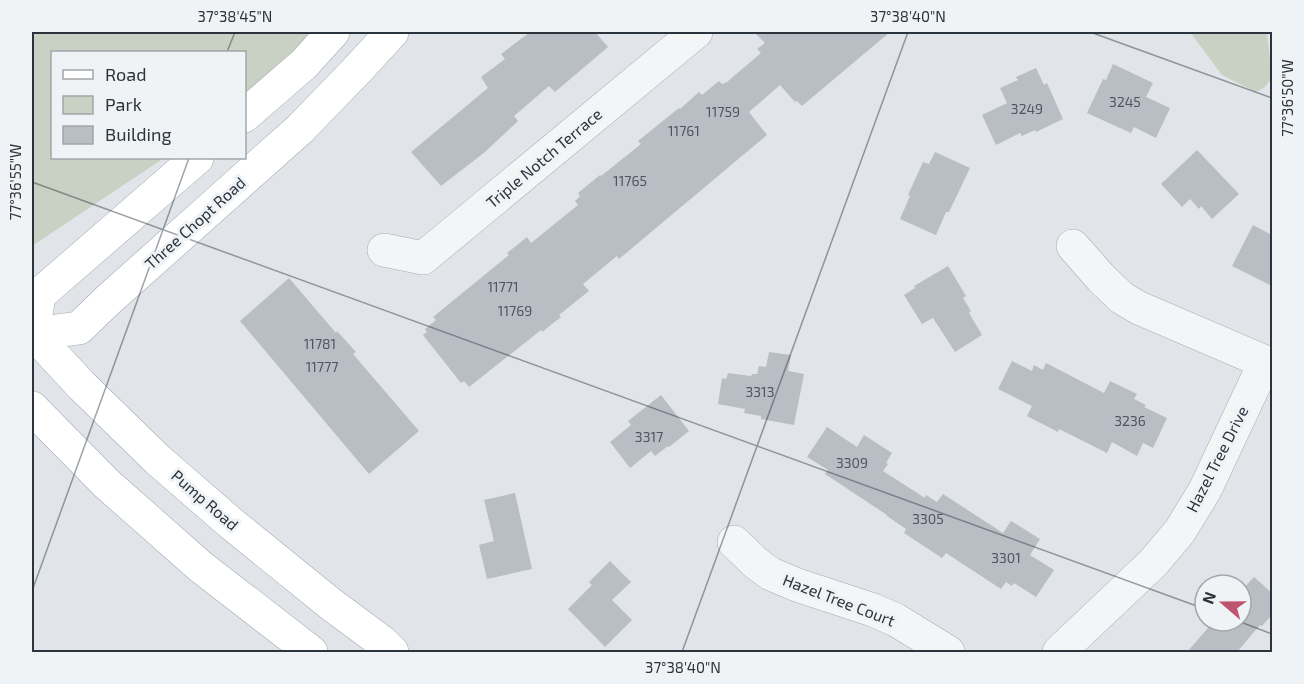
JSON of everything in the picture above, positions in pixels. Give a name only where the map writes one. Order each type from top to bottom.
[{"type":"main road","points":[[246,114],[304,64],[333,32]]},
{"type":"main road","name":"Three Chopt Road","points":[[32,333],[79,328],[300,129],[392,32]]},
{"type":"main road","points":[[32,333],[39,295],[196,159]]},
{"type":"main road","name":"Pump Road","points":[[32,333],[81,385],[232,525],[393,652]]},
{"type":"main road","points":[[32,408],[106,484],[201,567],[311,652]]},
{"type":"street","name":"Triple Notch Terrace","points":[[384,250],[423,258],[696,32]]},
{"type":"street","points":[[1073,246],[1122,298],[1139,308],[1269,363]]},
{"type":"street","name":"Hazel Tree Drive","points":[[1059,652],[1153,563],[1180,531],[1205,490],[1269,363]]},
{"type":"street","name":"Hazel Tree Court","points":[[734,542],[757,564],[771,573],[797,585],[896,620],[948,652]]},
{"type":"green space","points":[[32,32],[333,32],[246,103],[246,51],[51,51],[51,159],[162,159],[32,246]]},
{"type":"green space","points":[[1190,32],[1267,32],[1272,78],[1265,87],[1256,92],[1222,75]]},
{"type":"building","points":[[530,32],[595,32],[608,47],[555,92],[549,86],[514,116],[518,121],[485,152],[441,186],[411,152],[488,88],[481,77],[505,59],[501,54]]},
{"type":"building","points":[[754,32],[890,32],[802,106],[797,101],[795,102],[780,85],[749,112],[767,135],[619,259],[617,256],[583,284],[589,291],[559,315],[561,317],[469,387],[464,381],[461,383],[423,335],[427,332],[425,329],[436,320],[433,317],[509,255],[507,253],[527,237],[531,243],[578,205],[575,201],[580,196],[578,193],[641,144],[638,141],[679,108],[699,92],[702,95],[719,81],[722,84],[727,82],[761,53],[757,49],[765,43]]},
{"type":"building","points":[[1113,64],[1153,83],[1146,97],[1170,108],[1156,138],[1134,127],[1131,133],[1087,113],[1103,79],[1106,80]]},
{"type":"building","points":[[1036,68],[1044,85],[1047,83],[1063,119],[1036,132],[1035,130],[1022,136],[1020,133],[996,145],[982,115],[1007,103],[1000,88],[1018,80],[1016,77]]},
{"type":"building","points":[[1197,150],[1239,194],[1212,219],[1201,206],[1199,209],[1190,199],[1182,207],[1161,184]]},
{"type":"building","points":[[935,152],[970,168],[936,235],[900,219],[923,162],[929,164]]},
{"type":"building","points":[[1253,225],[1272,235],[1272,286],[1232,266]]},
{"type":"building","points":[[948,266],[966,296],[963,298],[971,311],[969,313],[982,335],[955,352],[933,318],[922,324],[904,295],[915,288],[914,286]]},
{"type":"building","points":[[289,278],[336,333],[337,331],[356,352],[353,354],[419,431],[369,474],[240,321]]},
{"type":"building","points":[[769,352],[791,355],[788,371],[804,374],[794,425],[761,419],[761,416],[744,413],[745,409],[718,404],[722,378],[726,379],[728,373],[751,376],[757,374],[759,366],[766,367]]},
{"type":"building","points":[[1012,361],[1032,371],[1034,365],[1043,370],[1046,363],[1104,393],[1110,381],[1137,394],[1134,399],[1146,405],[1144,407],[1167,418],[1153,448],[1143,443],[1137,456],[1112,442],[1107,453],[1027,416],[1032,406],[998,389]]},
{"type":"building","points":[[661,395],[689,431],[655,456],[651,451],[630,468],[610,442],[631,425],[628,421]]},
{"type":"building","points":[[827,427],[857,447],[864,435],[892,453],[883,471],[925,498],[926,495],[937,502],[943,494],[1003,533],[1011,521],[1040,539],[1030,555],[1054,570],[1036,597],[1014,583],[1012,586],[1006,582],[1001,589],[946,553],[942,558],[904,533],[906,529],[887,515],[825,474],[828,470],[807,457]]},
{"type":"building","points":[[515,493],[532,569],[487,579],[479,545],[494,541],[484,500]]},
{"type":"building","points":[[610,561],[631,582],[612,600],[632,620],[605,647],[568,609],[592,585],[589,582]]},
{"type":"building","points":[[1253,578],[1272,593],[1272,615],[1262,626],[1260,625],[1237,652],[1187,652],[1204,633],[1253,633]]}]
